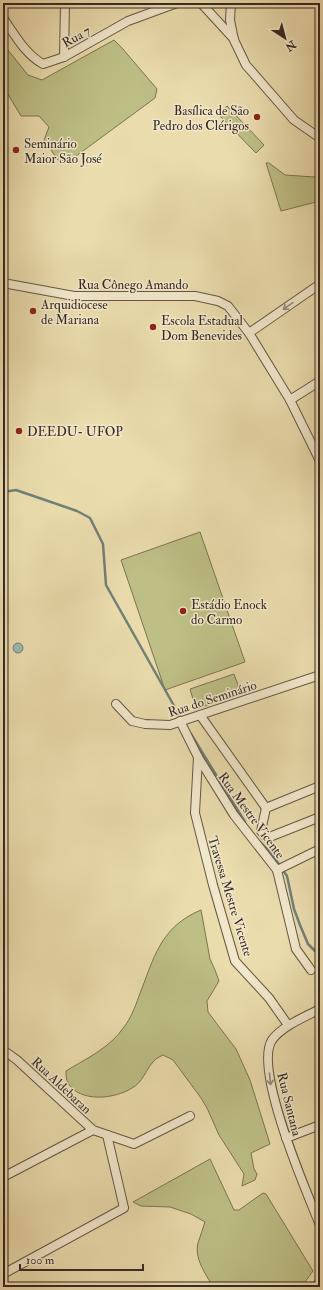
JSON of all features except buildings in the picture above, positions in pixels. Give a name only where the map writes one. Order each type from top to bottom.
[{"type":"street","points":[[64,57],[65,3]]},
{"type":"street","name":"Rua 7","points":[[3,18],[27,52],[35,60],[44,64],[64,57],[128,21],[177,3]]},
{"type":"street","points":[[201,3],[234,40]]},
{"type":"street","points":[[231,3],[230,20],[234,40],[246,65],[294,120],[320,138]]},
{"type":"street","name":"Rua Cônego Amando","points":[[3,283],[74,296],[195,296],[218,301],[228,306],[249,333],[290,400],[320,461]]},
{"type":"street","points":[[249,333],[320,284]]},
{"type":"street","points":[[290,400],[320,381]]},
{"type":"street","name":"Rua do Seminário","points":[[116,704],[132,721],[145,724],[170,725],[320,675]]},
{"type":"street","points":[[200,715],[266,808],[261,830],[267,838],[320,817]]},
{"type":"street","name":"Rua Mestre Vicente","points":[[180,721],[198,757],[234,815],[277,870],[296,949],[311,970]]},
{"type":"street","name":"Travessa Mestre Vicente","points":[[198,757],[195,813],[213,885],[236,962],[269,998],[288,1025]]},
{"type":"street","points":[[266,808],[320,786]]},
{"type":"street","points":[[277,870],[320,849]]},
{"type":"street","name":"Rua Santana","points":[[320,1009],[288,1025],[272,1041],[268,1056],[271,1087],[286,1138],[320,1226]]},
{"type":"street","name":"Rua Aldebaran","points":[[3,1050],[17,1060],[93,1130],[107,1135],[134,1144],[190,1116]]},
{"type":"street","points":[[286,1138],[320,1125]]},
{"type":"street","points":[[3,1177],[93,1130]]},
{"type":"street","points":[[3,1274],[124,1208],[107,1135]]},
{"type":"street","points":[[316,1287],[320,1281]]},
{"type":"green space","points":[[114,40],[157,89],[155,98],[68,162],[58,160],[44,140],[49,127],[39,116],[21,116],[3,86],[3,44],[28,75],[42,80]]},
{"type":"green space","points":[[227,106],[264,145],[256,153],[218,114]]},
{"type":"green space","points":[[266,163],[269,163],[285,175],[320,176],[320,201],[281,211]]},
{"type":"green space","name":"Estádio Enock do Carmo","points":[[200,532],[245,662],[165,690],[121,560]]},
{"type":"green space","points":[[234,674],[241,693],[196,709],[190,689]]},
{"type":"green space","points":[[201,910],[210,959],[219,981],[207,1001],[208,1012],[236,1049],[250,1080],[270,1144],[251,1153],[254,1169],[257,1174],[255,1180],[242,1186],[244,1174],[219,1135],[201,1098],[173,1060],[163,1055],[159,1057],[150,1065],[136,1086],[125,1092],[107,1097],[81,1094],[73,1089],[66,1079],[66,1071],[105,1047],[126,1024],[133,1012],[149,969],[160,945],[176,925],[187,917]]},
{"type":"green space","points":[[210,1159],[234,1210],[239,1210],[263,1193],[266,1194],[313,1271],[302,1286],[213,1287],[201,1266],[197,1249],[205,1222],[191,1214],[170,1207],[141,1206],[133,1202]]},
{"type":"water","points":[[16,643],[20,643],[22,644],[22,652],[16,653],[13,650],[13,646]]},
{"type":"waterway","points":[[3,492],[16,490],[77,511],[90,518],[103,544],[106,585],[182,720]]},
{"type":"waterway","points":[[191,734],[245,822]]},
{"type":"waterway","points":[[260,842],[271,853],[287,876],[294,909],[300,925],[308,944],[320,956]]},
{"type":"place","name":"Basílica de São Pedro dos Clérigos","points":[[257,117]]},
{"type":"place","name":"Seminário Maior São José","points":[[16,150]]},
{"type":"place","name":"Arquidiocese de Mariana","points":[[33,311]]},
{"type":"place","name":"Escola Estadual Dom Benevides","points":[[153,327]]},
{"type":"place","name":"DEEDU- UFOP","points":[[19,431]]},
{"type":"place","name":"Estádio Enock do Carmo","points":[[183,611]]}]
